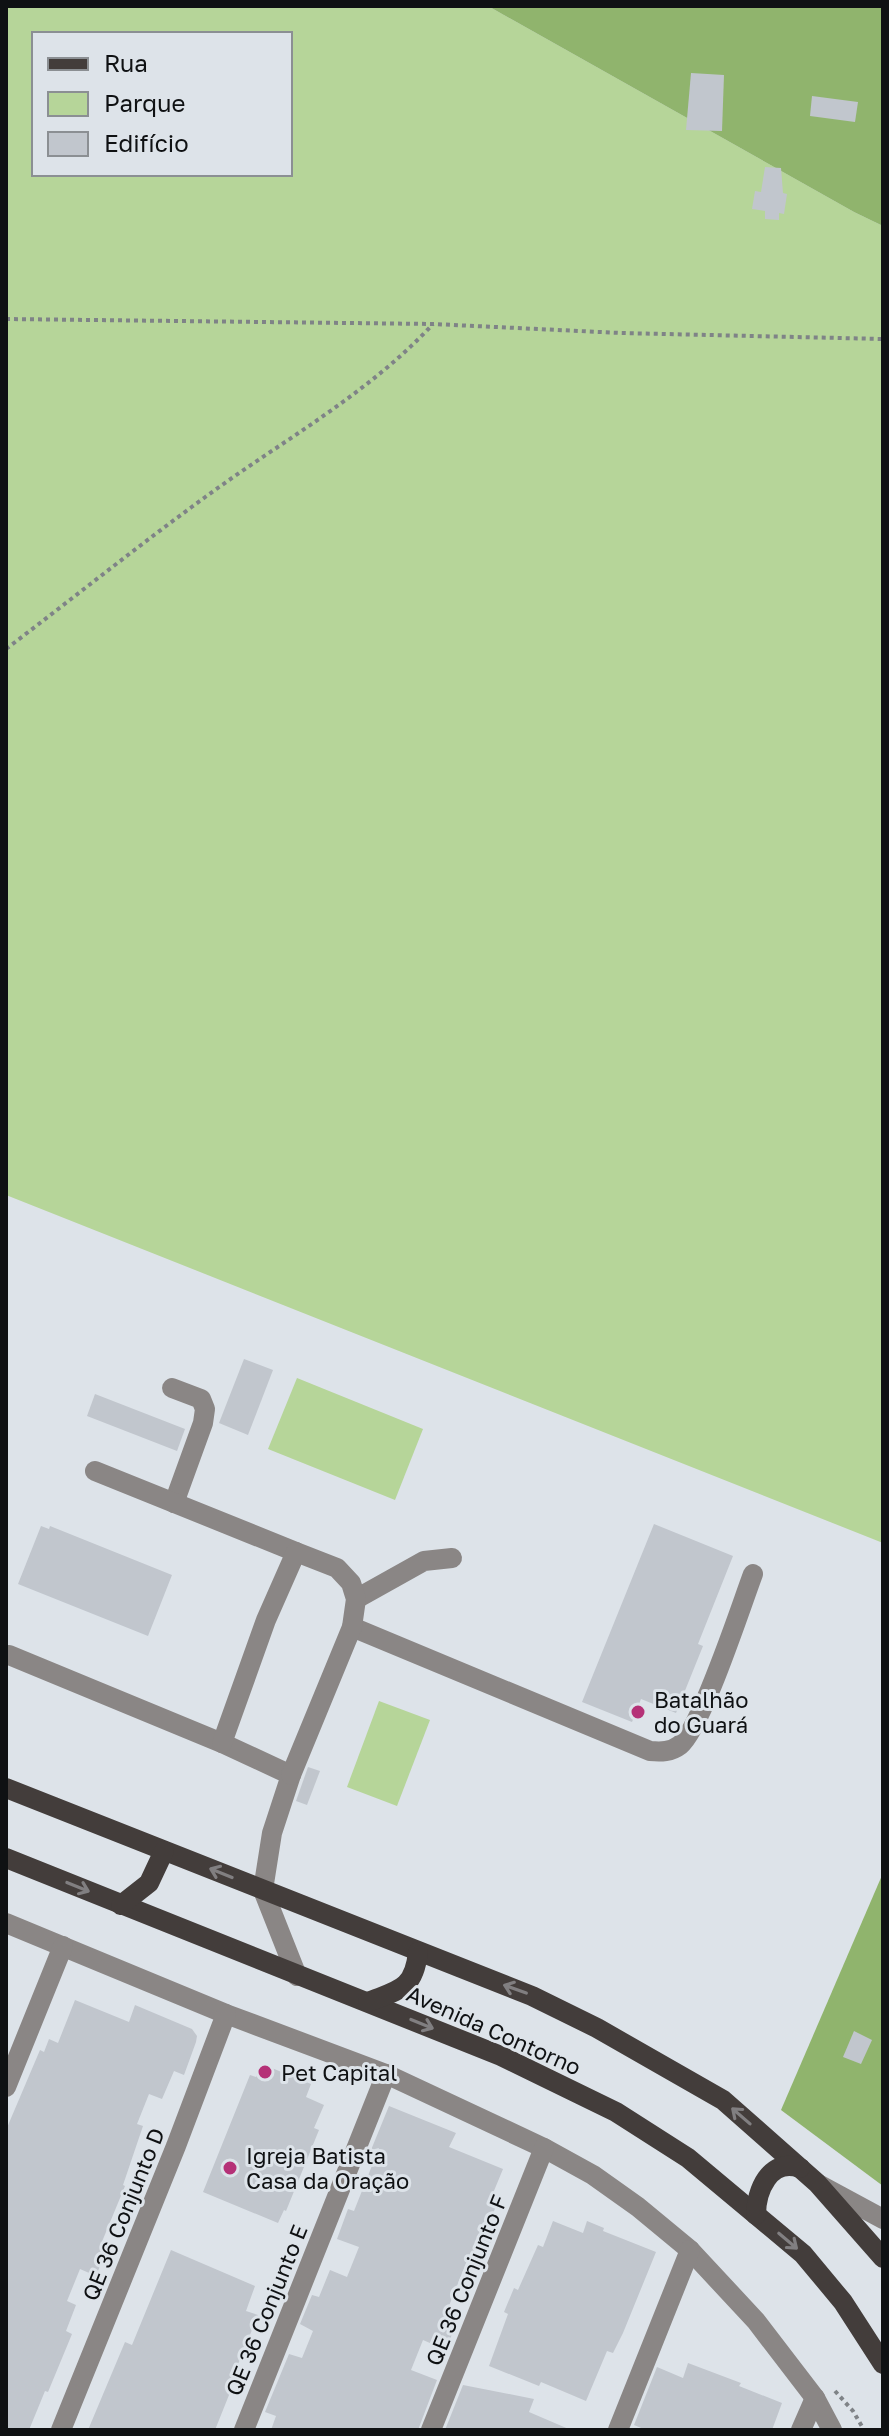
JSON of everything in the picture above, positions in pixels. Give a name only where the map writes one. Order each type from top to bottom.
[{"type":"main road","name":"Avenida Contorno","points":[[6,1788],[532,1996],[642,2053],[723,2100],[817,2183],[883,2258]]},
{"type":"main road","points":[[121,1905],[149,1883],[164,1851]]},
{"type":"main road","name":"Avenida Contorno","points":[[6,1858],[501,2056],[616,2112],[688,2158],[803,2254],[843,2302],[883,2364]]},
{"type":"main road","points":[[368,2002],[406,1987],[417,1965],[418,1952]]},
{"type":"main road","points":[[756,2215],[760,2190],[768,2176],[778,2168],[791,2165],[800,2168]]},
{"type":"street","points":[[172,1388],[201,1399],[205,1409],[203,1423],[174,1503]]},
{"type":"street","points":[[95,1471],[337,1568],[351,1583],[356,1599],[352,1627],[291,1775],[272,1833],[263,1890],[297,1976]]},
{"type":"street","points":[[222,1743],[266,1620],[296,1552]]},
{"type":"street","points":[[356,1599],[424,1561],[452,1558]]},
{"type":"street","points":[[352,1627],[650,1751],[668,1752],[680,1746],[698,1718],[753,1574]]},
{"type":"street","points":[[9,1655],[222,1743],[291,1775]]},
{"type":"street","points":[[6,1923],[226,2014],[386,2074],[544,2148],[616,2191],[690,2250],[756,2321],[815,2398],[832,2430]]},
{"type":"street","points":[[6,2087],[63,1946]]},
{"type":"street","name":"QE 36 Conjunto D","points":[[61,2430],[226,2014]]},
{"type":"street","name":"QE 36 Conjunto E","points":[[244,2430],[386,2074]]},
{"type":"street","name":"QE 36 Conjunto F","points":[[431,2430],[544,2148]]},
{"type":"street","points":[[817,2183],[883,2219]]},
{"type":"street","points":[[618,2430],[690,2250]]},
{"type":"street","points":[[801,2430],[815,2398]]},
{"type":"path","points":[[6,319],[433,324],[621,333],[883,339]]},
{"type":"path","points":[[6,649],[213,492],[374,379],[407,352],[433,324]]},
{"type":"green space","points":[[6,6],[488,6],[883,226],[883,1543],[6,1195]]},
{"type":"green space","points":[[488,6],[883,6],[883,226],[854,212]]},
{"type":"green space","points":[[297,1378],[423,1429],[395,1500],[268,1449]]},
{"type":"green space","points":[[379,1701],[430,1720],[397,1806],[347,1787]]},
{"type":"green space","points":[[883,1873],[883,2186],[781,2110]]},
{"type":"building","points":[[691,73],[724,75],[722,131],[686,130]]},
{"type":"building","points":[[812,96],[858,102],[855,122],[810,116]]},
{"type":"building","points":[[765,167],[781,168],[783,193],[787,194],[784,214],[779,213],[779,220],[765,219],[765,211],[752,209],[755,191],[761,192]]},
{"type":"building","points":[[244,1359],[273,1370],[248,1435],[219,1423]]},
{"type":"building","points":[[95,1394],[185,1429],[177,1451],[87,1416]]},
{"type":"building","points":[[654,1524],[733,1556],[698,1644],[703,1646],[676,1713],[641,1699],[632,1722],[582,1702]]},
{"type":"building","points":[[41,1526],[49,1529],[50,1526],[172,1575],[148,1636],[18,1584]]},
{"type":"building","points":[[308,1767],[320,1771],[307,1805],[296,1801]]},
{"type":"building","points":[[75,2000],[129,2022],[135,2005],[192,2029],[197,2036],[184,2075],[174,2071],[162,2099],[149,2094],[137,2124],[143,2126],[125,2186],[101,2244],[108,2246],[96,2276],[80,2269],[67,2301],[76,2305],[66,2331],[72,2334],[48,2392],[45,2391],[29,2430],[6,2430],[6,2130],[40,2050],[44,2052],[49,2039],[58,2043]]},
{"type":"building","points":[[854,2031],[872,2040],[861,2064],[843,2057]]},
{"type":"building","points":[[262,2064],[311,2084],[306,2097],[324,2105],[314,2128],[319,2130],[286,2211],[278,2223],[203,2192],[250,2075],[256,2077]]},
{"type":"building","points":[[389,2106],[456,2133],[449,2147],[503,2169],[491,2198],[498,2201],[486,2231],[495,2234],[482,2264],[468,2258],[445,2316],[457,2321],[446,2350],[423,2340],[411,2370],[437,2380],[418,2430],[271,2430],[276,2416],[265,2412],[289,2354],[302,2358],[313,2331],[300,2324],[312,2295],[319,2297],[330,2270],[347,2277],[359,2247],[337,2239],[348,2209],[354,2211],[379,2148],[371,2150]]},
{"type":"building","points":[[553,2221],[583,2233],[587,2221],[604,2228],[603,2231],[656,2252],[623,2333],[613,2353],[607,2351],[586,2401],[541,2382],[539,2386],[489,2366],[514,2288],[518,2290],[538,2245],[543,2247]]},
{"type":"building","points":[[171,2250],[255,2286],[246,2311],[258,2315],[215,2430],[88,2430],[125,2342],[132,2345]]},
{"type":"building","points":[[688,2363],[782,2403],[772,2430],[646,2430],[634,2425],[657,2367],[683,2378]]},
{"type":"building","points":[[463,2385],[534,2399],[529,2412],[571,2430],[445,2430]]},
{"type":"place","name":"Batalhão do Guará","points":[[638,1712]]},
{"type":"place","name":"Pet Capital","points":[[265,2072]]},
{"type":"place","name":"Igreja Batista Casa da Oração","points":[[230,2168]]}]
